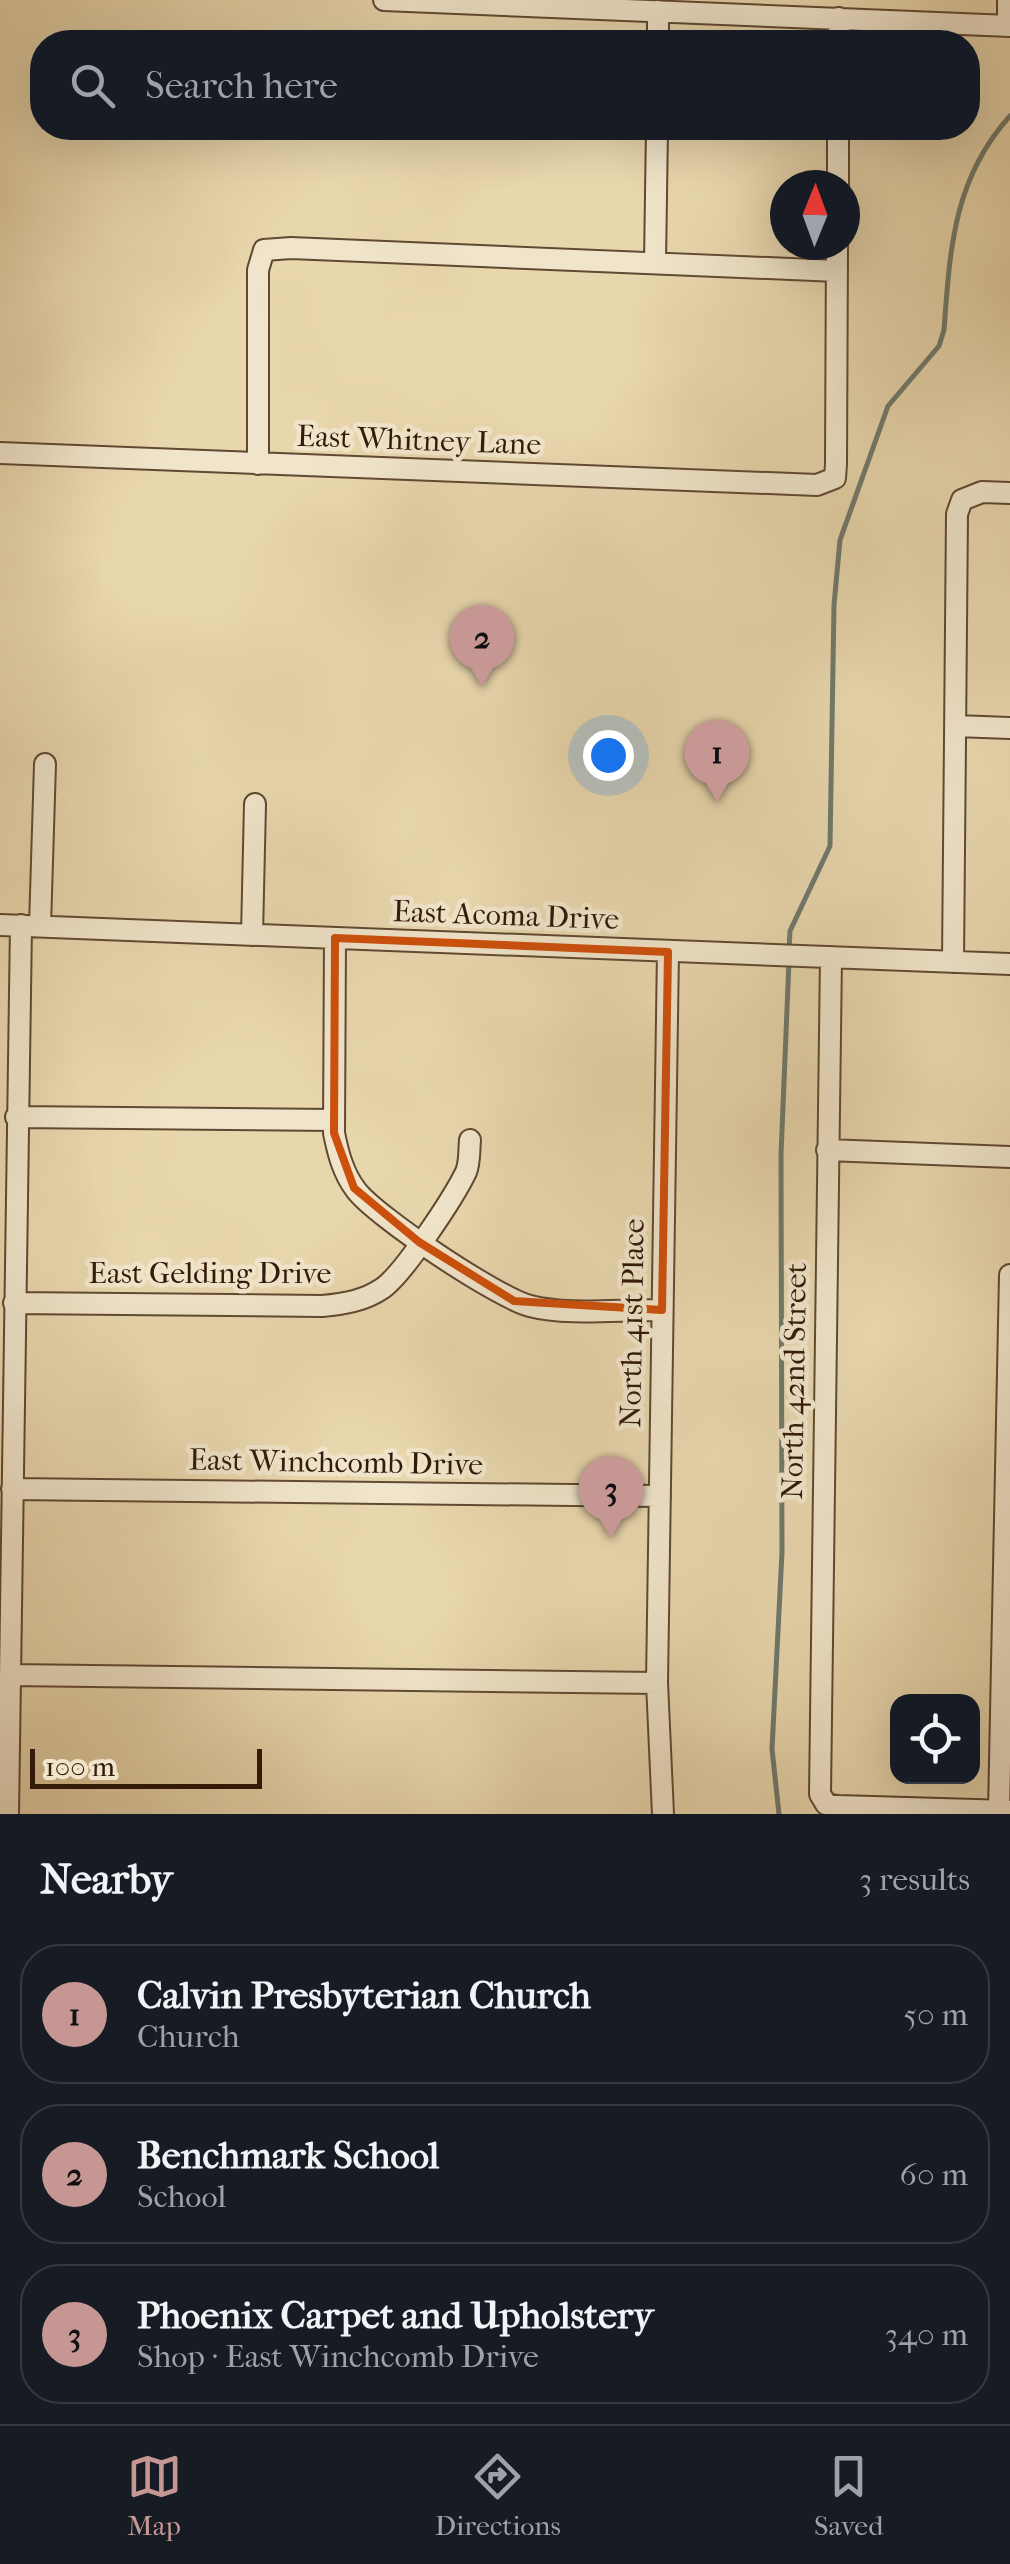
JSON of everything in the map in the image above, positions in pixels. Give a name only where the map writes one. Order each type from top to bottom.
[{"type":"street","points":[[384,0],[1009,26],[1008,0]]},
{"type":"street","points":[[658,12],[658,30]]},
{"type":"street","points":[[839,18],[839,30]]},
{"type":"street","points":[[656,263],[657,140]]},
{"type":"street","points":[[838,140],[838,170]]},
{"type":"street","points":[[258,464],[258,270],[264,250],[837,270],[837,260]]},
{"type":"street","name":"East Whitney Lane","points":[[0,453],[816,485],[835,478],[837,270]]},
{"type":"street","points":[[953,962],[958,514],[962,500],[982,492],[1010,493]]},
{"type":"street","points":[[956,726],[1010,728]]},
{"type":"street","points":[[8,1814],[20,925],[45,764]]},
{"type":"street","points":[[252,934],[254,804]]},
{"type":"street","name":"East Acoma Drive","points":[[20,925],[1010,964]]},
{"type":"street","points":[[335,938],[334,1120],[338,1154],[354,1188],[419,1242],[529,1306],[662,1310]]},
{"type":"street","name":"North 41st Place","points":[[663,1814],[657,1683],[668,952]]},
{"type":"street","name":"North 42nd Street","points":[[823,957],[827,1150],[820,1794],[826,1804],[1004,1811]]},
{"type":"street","points":[[16,1117],[334,1120]]},
{"type":"street","name":"East Gelding Drive","points":[[14,1303],[347,1304],[385,1287],[419,1242],[467,1169],[470,1140]]},
{"type":"street","points":[[827,1150],[1010,1157]]},
{"type":"street","points":[[1004,1811],[1010,1275]]},
{"type":"street","name":"East Winchcomb Drive","points":[[12,1489],[660,1496]]},
{"type":"street","points":[[10,1674],[657,1683]]},
{"type":"highlighted area","points":[[335,938],[668,952],[662,1310],[514,1301],[419,1242],[354,1188],[334,1133]]},
{"type":"waterway","points":[[789,950],[790,931],[830,846],[834,605],[840,540],[888,406],[939,346],[952,244],[966,190],[976,165],[1010,116]]},
{"type":"waterway","points":[[779,1814],[772,1749],[782,1552],[781,1155],[789,961]]},
{"type":"place","name":"Benchmark School","points":[[482,687]]},
{"type":"place","name":"Calvin Presbyterian Church","points":[[717,802]]},
{"type":"place","name":"Phoenix Carpet and Upholstery","points":[[611,1538]]}]
